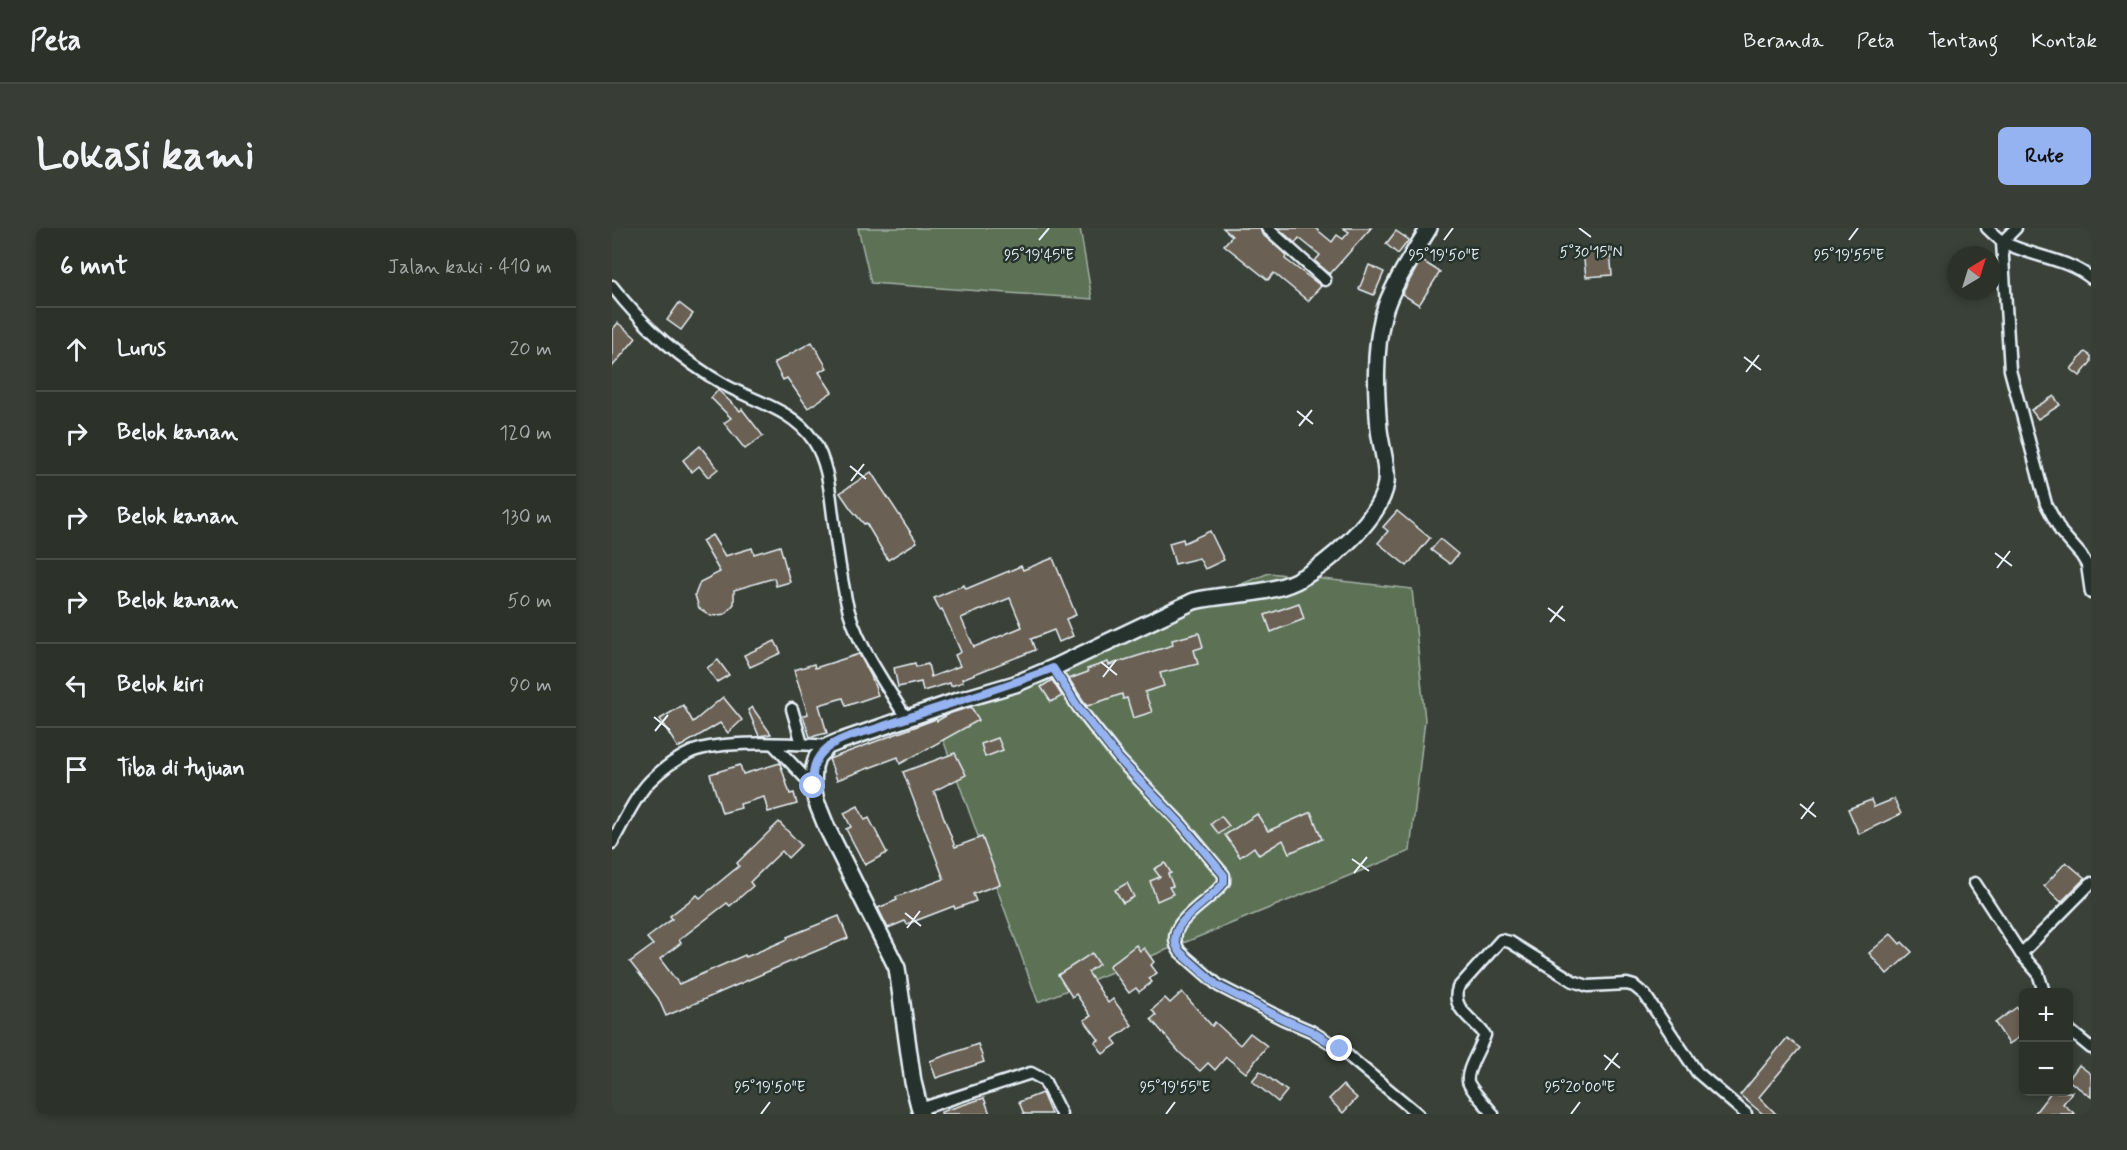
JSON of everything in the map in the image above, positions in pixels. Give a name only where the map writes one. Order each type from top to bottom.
[{"type":"main road","points":[[921,1112],[913,1082],[897,968],[827,828],[816,801],[812,774],[817,757],[828,746],[906,718],[1015,684],[1194,601],[1270,590],[1295,581],[1336,555],[1363,526],[1383,495],[1387,470],[1379,431],[1378,346],[1383,314],[1401,275],[1429,228]]},
{"type":"street","points":[[1267,228],[1325,280]]},
{"type":"street","points":[[1987,228],[2002,242],[2026,252],[2071,265],[2091,278]]},
{"type":"street","points":[[2016,228],[2002,242],[2010,370],[2046,504],[2061,532],[2087,565],[2091,592]]},
{"type":"street","points":[[612,286],[637,314],[687,361],[726,386],[786,414],[814,441],[825,469],[831,497],[846,603],[863,646],[906,718]]},
{"type":"street","points":[[1053,668],[1078,707],[1119,759],[1183,826],[1224,875],[1224,882],[1214,896],[1190,913],[1180,924],[1174,939],[1180,952],[1218,986],[1311,1031],[1340,1049],[1418,1114]]},
{"type":"street","points":[[792,709],[801,744]]},
{"type":"street","points":[[612,843],[648,782],[669,764],[693,751],[738,744],[828,746]]},
{"type":"street","points":[[774,745],[813,786]]},
{"type":"street","points":[[1975,883],[2021,954],[2038,973],[2042,988]]},
{"type":"street","points":[[2021,954],[2091,884]]},
{"type":"street","points":[[1493,1114],[1467,1082],[1467,1074],[1482,1046],[1485,1035],[1463,1012],[1457,1003],[1456,995],[1458,988],[1501,940],[1510,942],[1573,981],[1588,986],[1627,984],[1634,986],[1645,995],[1702,1078],[1746,1114]]},
{"type":"street","points":[[2073,1033],[2091,1048]]},
{"type":"street","points":[[921,1112],[1031,1073],[1044,1080],[1061,1114]]},
{"type":"green space","points":[[858,228],[1080,228],[1092,299],[871,283]]},
{"type":"green space","points":[[1269,573],[1412,589],[1425,720],[1410,851],[1038,1002],[932,709]]},
{"type":"building","points":[[1223,228],[1260,228],[1262,234],[1286,255],[1285,259],[1321,286],[1308,301],[1274,273],[1268,280],[1224,245],[1232,236]]},
{"type":"building","points":[[1278,228],[1315,228],[1332,242],[1337,235],[1343,239],[1349,232],[1343,228],[1371,228],[1330,274],[1315,261],[1320,255],[1299,238],[1295,243]]},
{"type":"building","points":[[1396,231],[1409,240],[1398,254],[1386,244]]},
{"type":"building","points":[[1610,250],[1612,275],[1586,277],[1583,252]]},
{"type":"building","points":[[1421,260],[1440,272],[1419,305],[1402,294]]},
{"type":"building","points":[[1369,265],[1384,272],[1374,295],[1359,289]]},
{"type":"building","points":[[679,303],[693,314],[681,330],[667,320]]},
{"type":"building","points":[[618,323],[636,338],[612,367],[612,330]]},
{"type":"building","points":[[812,342],[827,368],[819,372],[832,392],[808,408],[787,378],[783,380],[774,363]]},
{"type":"building","points":[[2085,352],[2091,356],[2091,362],[2080,376],[2071,369]]},
{"type":"building","points":[[718,390],[740,411],[742,409],[763,436],[745,449],[724,423],[731,418],[711,398]]},
{"type":"building","points":[[2054,396],[2060,405],[2038,419],[2031,410]]},
{"type":"building","points":[[700,446],[718,469],[708,477],[699,466],[692,472],[683,460]]},
{"type":"building","points":[[871,472],[917,542],[888,560],[866,523],[864,524],[851,509],[840,493]]},
{"type":"building","points":[[1397,511],[1430,538],[1407,566],[1378,543],[1388,531],[1383,527]]},
{"type":"building","points":[[1210,531],[1224,560],[1205,569],[1199,558],[1175,564],[1169,543],[1183,539],[1184,543]]},
{"type":"building","points":[[712,535],[725,556],[752,548],[754,554],[780,546],[790,582],[776,586],[774,578],[734,590],[734,604],[725,614],[711,616],[699,608],[695,595],[700,582],[720,572],[702,541]]},
{"type":"building","points":[[1440,539],[1458,554],[1450,564],[1431,550]]},
{"type":"building","points":[[1053,558],[1076,615],[1066,619],[1073,636],[1059,642],[1054,630],[1031,639],[1035,650],[962,679],[963,682],[951,686],[950,683],[923,691],[921,682],[898,687],[894,668],[915,663],[916,667],[928,664],[931,677],[960,666],[955,655],[961,652],[942,609],[940,610],[934,598],[964,585],[966,589],[1021,566],[1023,570]],"holes":[[[1010,598],[1022,627],[974,647],[961,618]]]},
{"type":"building","points":[[1299,603],[1304,619],[1271,632],[1265,615]]},
{"type":"building","points":[[1199,633],[1203,647],[1194,650],[1198,664],[1160,673],[1164,686],[1145,692],[1152,712],[1133,718],[1127,698],[1123,699],[1122,694],[1087,706],[1069,679],[1088,672],[1087,669],[1108,662],[1109,665],[1173,645],[1172,640]]},
{"type":"building","points":[[775,641],[781,653],[750,667],[744,655]]},
{"type":"building","points":[[859,654],[878,695],[846,706],[843,698],[819,705],[827,733],[810,737],[803,716],[808,714],[794,670],[814,664],[815,668]]},
{"type":"building","points":[[718,660],[729,675],[717,682],[707,668]]},
{"type":"building","points":[[1052,680],[1062,696],[1051,702],[1041,687]]},
{"type":"building","points":[[723,697],[742,720],[728,733],[720,723],[678,748],[660,719],[683,705],[693,722]]},
{"type":"building","points":[[752,707],[771,734],[759,736],[748,710]]},
{"type":"building","points":[[971,707],[979,720],[900,764],[898,757],[837,780],[829,759]]},
{"type":"building","points":[[998,738],[1003,750],[985,757],[981,744]]},
{"type":"building","points":[[955,753],[966,775],[934,791],[955,847],[982,837],[1000,884],[973,894],[976,901],[888,928],[878,908],[897,900],[896,897],[944,879],[903,772]]},
{"type":"building","points":[[780,763],[790,794],[794,793],[797,804],[768,812],[764,797],[740,804],[741,808],[722,813],[710,774],[740,765],[743,774]]},
{"type":"building","points":[[1894,799],[1901,814],[1859,834],[1848,809],[1871,800],[1874,807]]},
{"type":"building","points":[[858,806],[865,820],[869,818],[887,853],[865,865],[846,829],[851,827],[844,813]]},
{"type":"building","points":[[1311,812],[1322,839],[1289,853],[1283,840],[1259,855],[1254,847],[1240,857],[1225,835],[1257,814],[1268,831]]},
{"type":"building","points":[[1221,816],[1229,826],[1219,834],[1211,824]]},
{"type":"building","points":[[779,822],[801,845],[788,858],[782,851],[750,882],[753,886],[730,906],[727,903],[679,940],[681,943],[660,959],[679,984],[839,916],[848,938],[666,1016],[658,998],[630,962],[653,945],[647,938],[672,919],[670,916],[697,895],[700,898],[739,866],[737,863]]},
{"type":"building","points":[[2066,862],[2085,878],[2061,902],[2044,886]]},
{"type":"building","points":[[1165,863],[1171,873],[1168,874],[1173,886],[1169,887],[1173,894],[1157,901],[1150,881],[1160,877],[1154,869]]},
{"type":"building","points":[[1127,883],[1134,897],[1123,903],[1115,890]]},
{"type":"building","points":[[1891,934],[1912,952],[1887,974],[1869,953]]},
{"type":"building","points":[[1136,945],[1140,951],[1144,948],[1154,962],[1151,965],[1157,973],[1149,978],[1152,982],[1139,992],[1136,988],[1129,993],[1109,966]]},
{"type":"building","points":[[1092,953],[1099,964],[1088,972],[1108,1003],[1113,999],[1132,1025],[1113,1039],[1117,1044],[1103,1054],[1095,1042],[1099,1040],[1084,1020],[1091,1016],[1076,994],[1072,997],[1058,975]]},
{"type":"building","points":[[1182,992],[1212,1026],[1215,1022],[1240,1045],[1250,1033],[1267,1046],[1246,1073],[1226,1057],[1215,1070],[1208,1063],[1200,1071],[1180,1053],[1151,1019],[1156,1015],[1152,1010],[1165,998],[1170,1003]]},
{"type":"building","points":[[2017,1007],[2019,1010],[2019,1037],[2009,1044],[1995,1023]]},
{"type":"building","points":[[1787,1038],[1800,1048],[1759,1097],[1776,1114],[1763,1114],[1740,1095]]},
{"type":"building","points":[[978,1044],[984,1062],[936,1078],[930,1061]]},
{"type":"building","points":[[2079,1065],[2091,1074],[2091,1097],[2073,1084],[2073,1073]]},
{"type":"building","points":[[1260,1071],[1287,1091],[1278,1102],[1252,1081]]},
{"type":"building","points":[[1343,1085],[1357,1098],[1343,1113],[1329,1099]]},
{"type":"building","points":[[1042,1093],[1051,1114],[1024,1114],[1019,1102]]},
{"type":"building","points":[[2048,1096],[2069,1096],[2063,1104],[2075,1114],[2034,1114]]},
{"type":"building","points":[[984,1098],[990,1114],[941,1114],[941,1112]]},
{"type":"route","points":[[813,786],[812,774],[817,757],[828,746],[957,701],[1015,684],[1053,668],[1078,707],[1119,759],[1183,826],[1224,875],[1224,882],[1214,896],[1190,913],[1180,924],[1174,939],[1176,947],[1185,958],[1218,986],[1311,1031],[1340,1049]]}]
